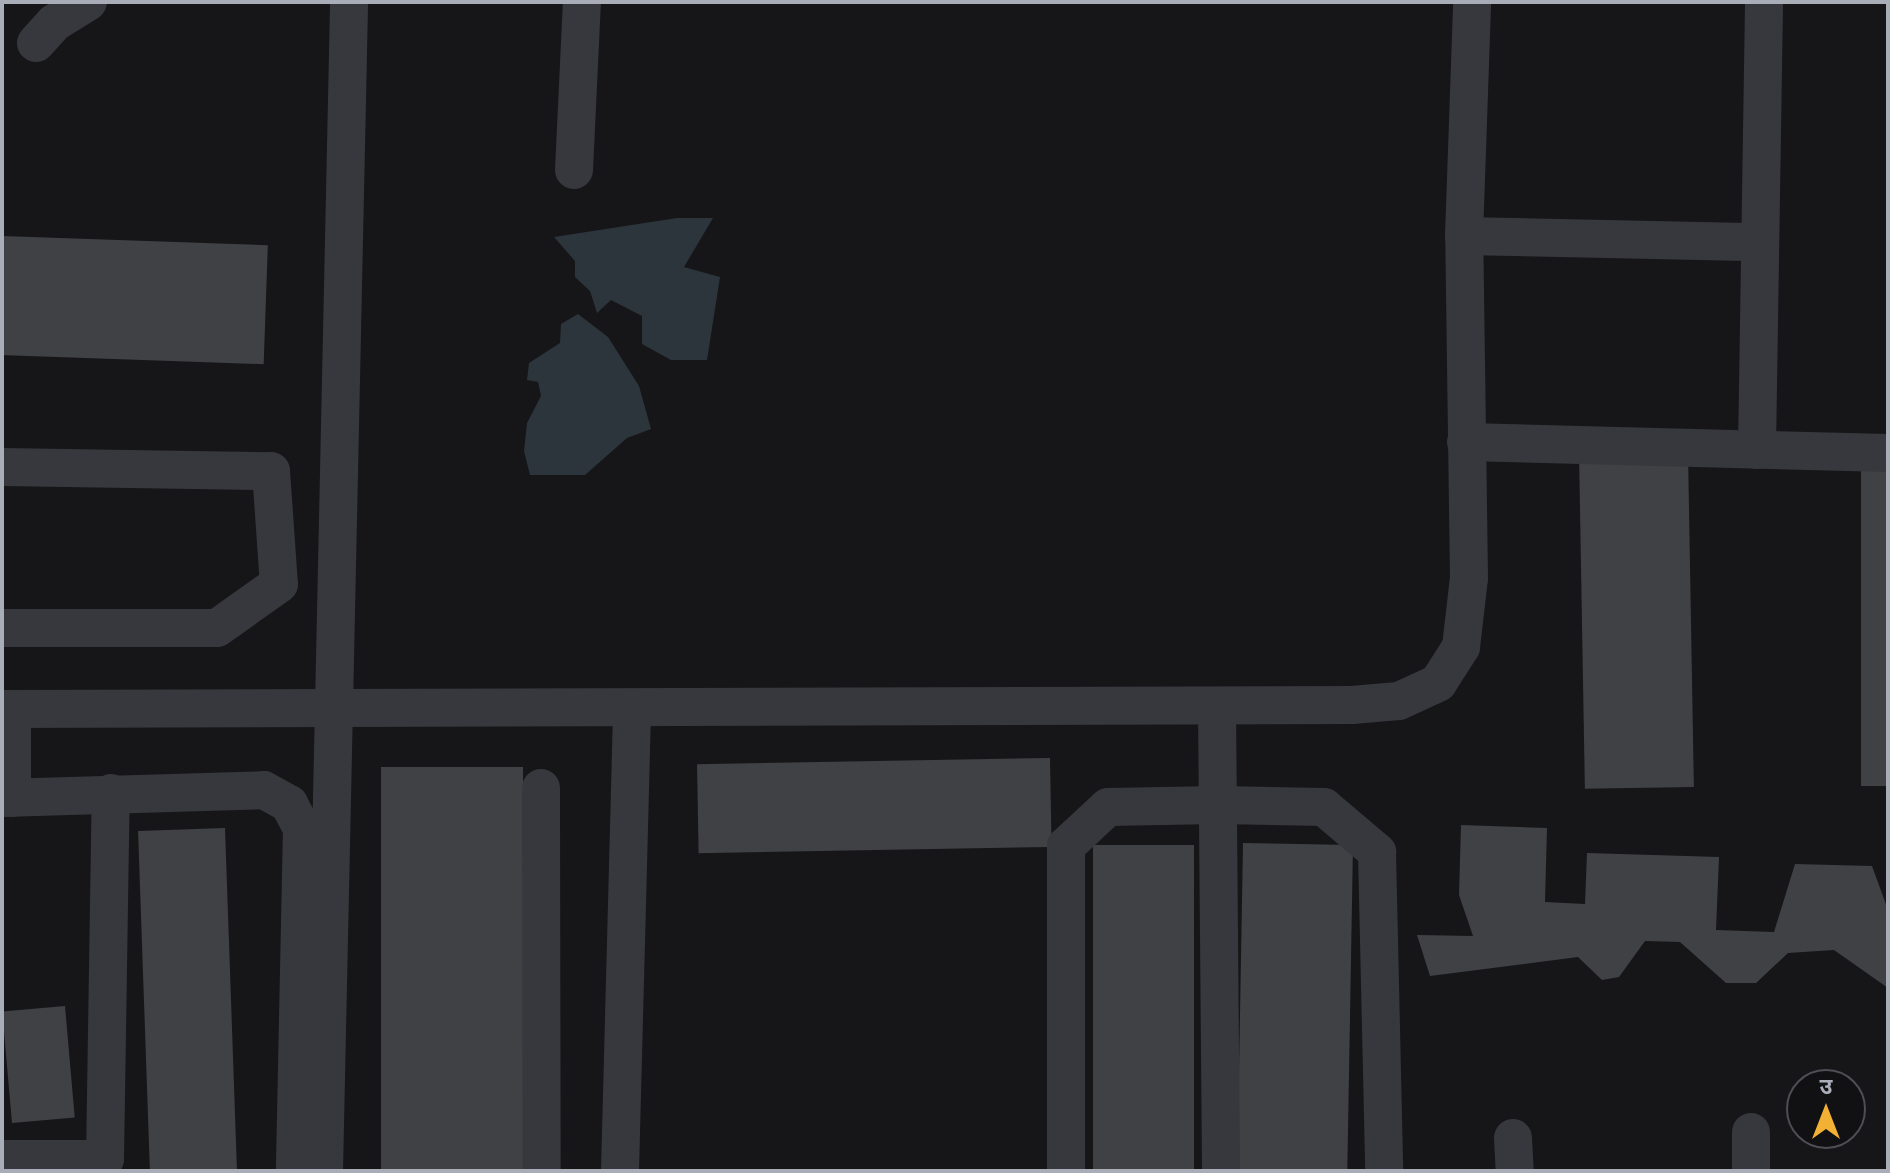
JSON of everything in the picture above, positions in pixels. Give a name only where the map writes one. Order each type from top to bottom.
[{"type":"street","points":[[36,43],[54,23],[88,2]]},
{"type":"street","points":[[324,1171],[330,709],[349,2]]},
{"type":"street","points":[[574,170],[582,2]]},
{"type":"street","points":[[295,1171],[302,828],[289,804],[264,790],[7,798],[7,709],[632,710],[1217,706],[1399,701],[1438,683],[1461,647],[1466,606],[1464,236],[1472,2]]},
{"type":"street","points":[[1757,450],[1764,2]]},
{"type":"street","points":[[1464,236],[1759,242]]},
{"type":"street","points":[[1466,442],[1888,453]]},
{"type":"street","points":[[2,467],[271,471],[279,584],[217,628],[2,628]]},
{"type":"street","points":[[1217,706],[1221,1171]]},
{"type":"street","points":[[620,1171],[632,710]]},
{"type":"street","points":[[541,788],[542,1171]]},
{"type":"street","points":[[2,1159],[105,1159],[111,793]]},
{"type":"street","points":[[1066,1171],[1066,846],[1108,807],[1218,805],[1324,807],[1377,852],[1384,1171]]},
{"type":"street","points":[[1751,1132],[1751,1171]]},
{"type":"shaded area","points":[[677,218],[713,218],[684,267],[720,277],[707,360],[671,360],[642,344],[642,316],[611,300],[597,313],[590,291],[575,277],[575,261],[554,237]]},
{"type":"shaded area","points":[[578,314],[608,337],[639,386],[651,429],[627,438],[585,475],[530,475],[524,451],[527,423],[541,396],[538,382],[527,380],[529,363],[560,343],[561,324]]},
{"type":"building","points":[[2,236],[268,245],[264,364],[2,355]]},
{"type":"building","points":[[1688,451],[1694,787],[1585,789],[1579,453]]},
{"type":"building","points":[[1861,463],[1888,463],[1888,786],[1861,786]]},
{"type":"building","points":[[1050,758],[1052,847],[699,853],[697,764]]},
{"type":"building","points":[[381,767],[523,767],[523,1171],[381,1171]]},
{"type":"building","points":[[1461,825],[1547,828],[1545,902],[1585,904],[1587,853],[1719,857],[1716,930],[1774,932],[1795,864],[1872,866],[1888,910],[1888,988],[1834,950],[1788,953],[1756,983],[1726,983],[1680,942],[1645,941],[1619,977],[1602,980],[1578,957],[1430,976],[1417,935],[1473,936],[1459,895]]},
{"type":"building","points":[[225,828],[237,1171],[150,1171],[138,831]]},
{"type":"building","points":[[1243,843],[1353,845],[1347,1171],[1237,1171]]},
{"type":"building","points":[[1093,845],[1194,845],[1194,1171],[1093,1171]]},
{"type":"building","points":[[65,1006],[75,1118],[12,1123],[2,1011]]}]
